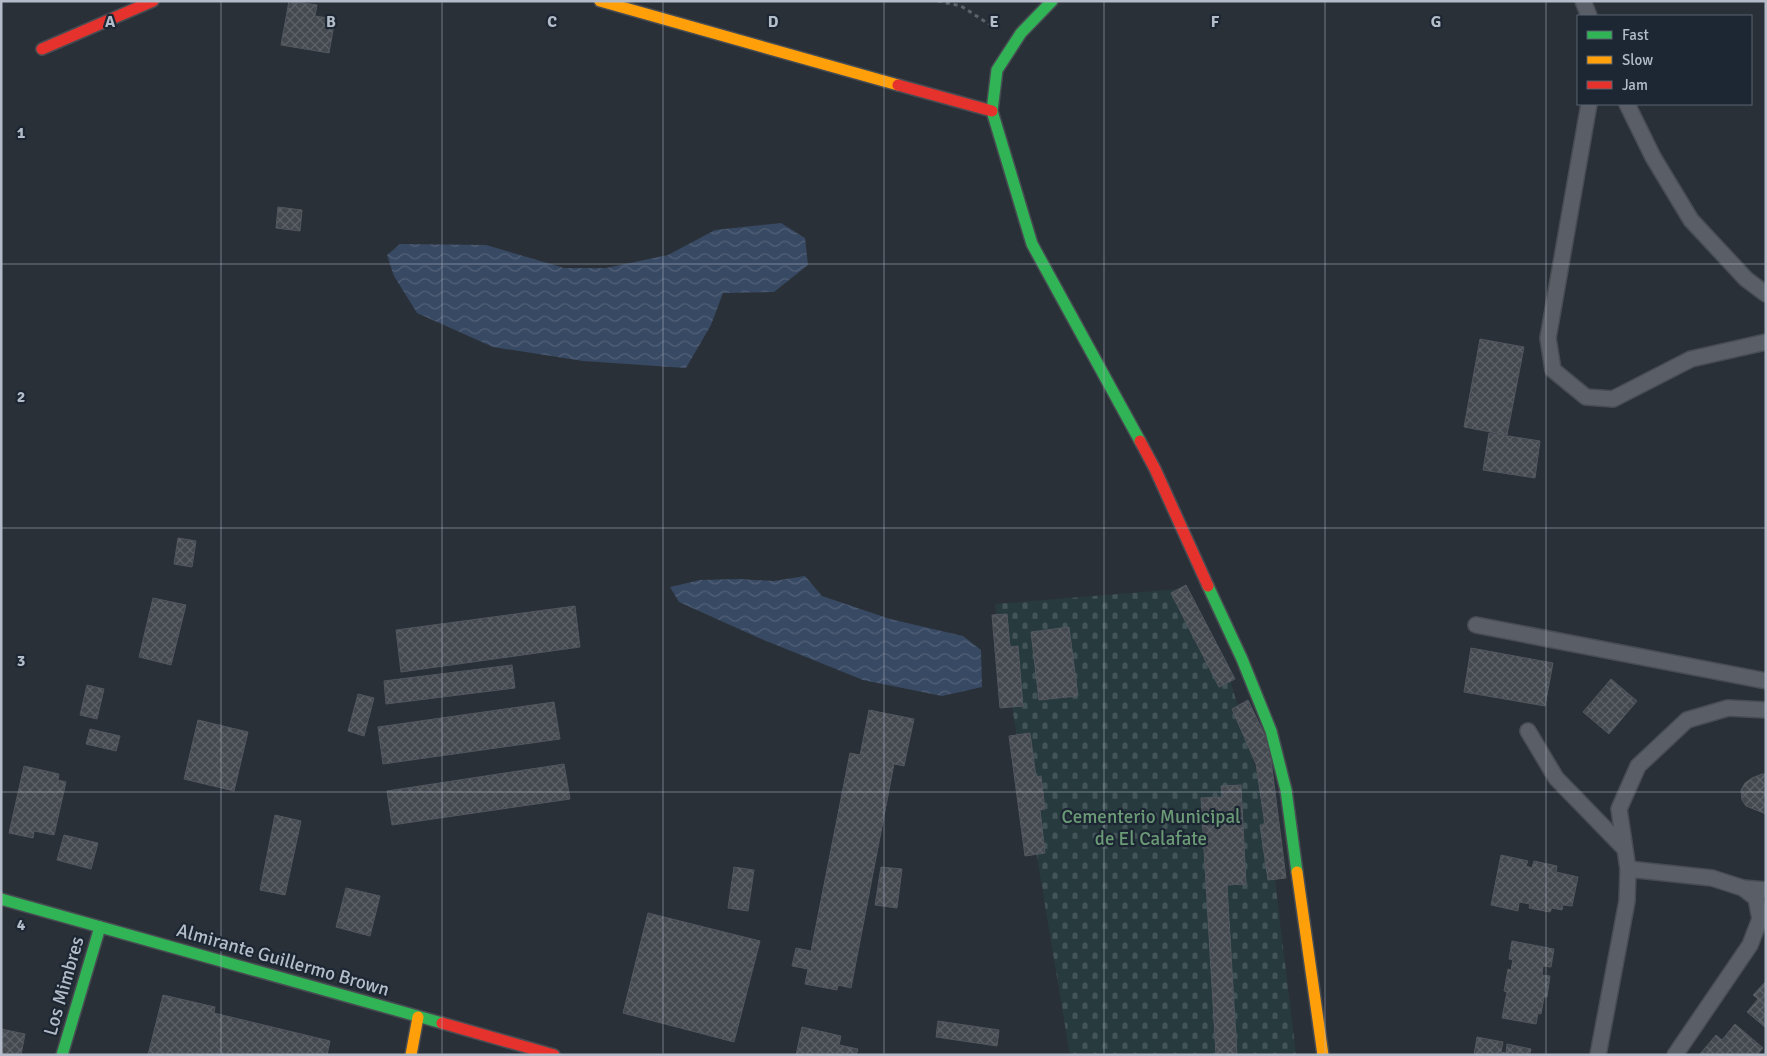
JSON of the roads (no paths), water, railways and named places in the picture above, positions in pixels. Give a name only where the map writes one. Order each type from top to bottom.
[{"type":"street","points":[[42,49],[153,1]]},
{"type":"street","points":[[600,1],[992,111]]},
{"type":"street","points":[[1052,1],[1021,33],[996,70],[992,111],[1032,244],[1155,469],[1242,659],[1271,731],[1286,790],[1323,1055]]},
{"type":"street","name":"Almirante Guillermo Brown","points":[[1,899],[554,1055]]},
{"type":"street","name":"Los Mimbres","points":[[62,1055],[100,927]]},
{"type":"street","points":[[411,1055],[418,1017]]},
{"type":"lane","points":[[1583,1],[1588,15]]},
{"type":"lane","points":[[1589,105],[1548,338],[1554,370],[1586,397],[1613,399],[1690,359],[1766,342]]},
{"type":"lane","points":[[1627,105],[1652,156],[1691,220],[1746,279],[1766,294]]},
{"type":"lane","points":[[1476,625],[1766,681]]},
{"type":"lane","points":[[1598,1055],[1628,901],[1628,869],[1619,809],[1638,766],[1687,720],[1728,708],[1766,710]]},
{"type":"lane","points":[[1528,731],[1556,778],[1624,848]]},
{"type":"lane","points":[[1628,869],[1712,878],[1743,888],[1766,890]]},
{"type":"lane","points":[[1675,1055],[1750,945],[1760,919],[1756,898],[1743,888]]},
{"type":"water","points":[[781,223],[805,238],[808,265],[774,292],[723,293],[711,325],[686,368],[583,361],[493,347],[417,313],[394,276],[387,255],[400,244],[486,245],[564,268],[606,268],[668,255],[715,230]]},
{"type":"water","points":[[805,576],[822,596],[890,619],[963,636],[981,650],[982,687],[942,696],[863,680],[759,638],[679,602],[670,587],[700,580],[739,579],[774,581]]},
{"type":"park label","name":"Cementerio Municipal de El Calafate","points":[[1151,828]]}]
